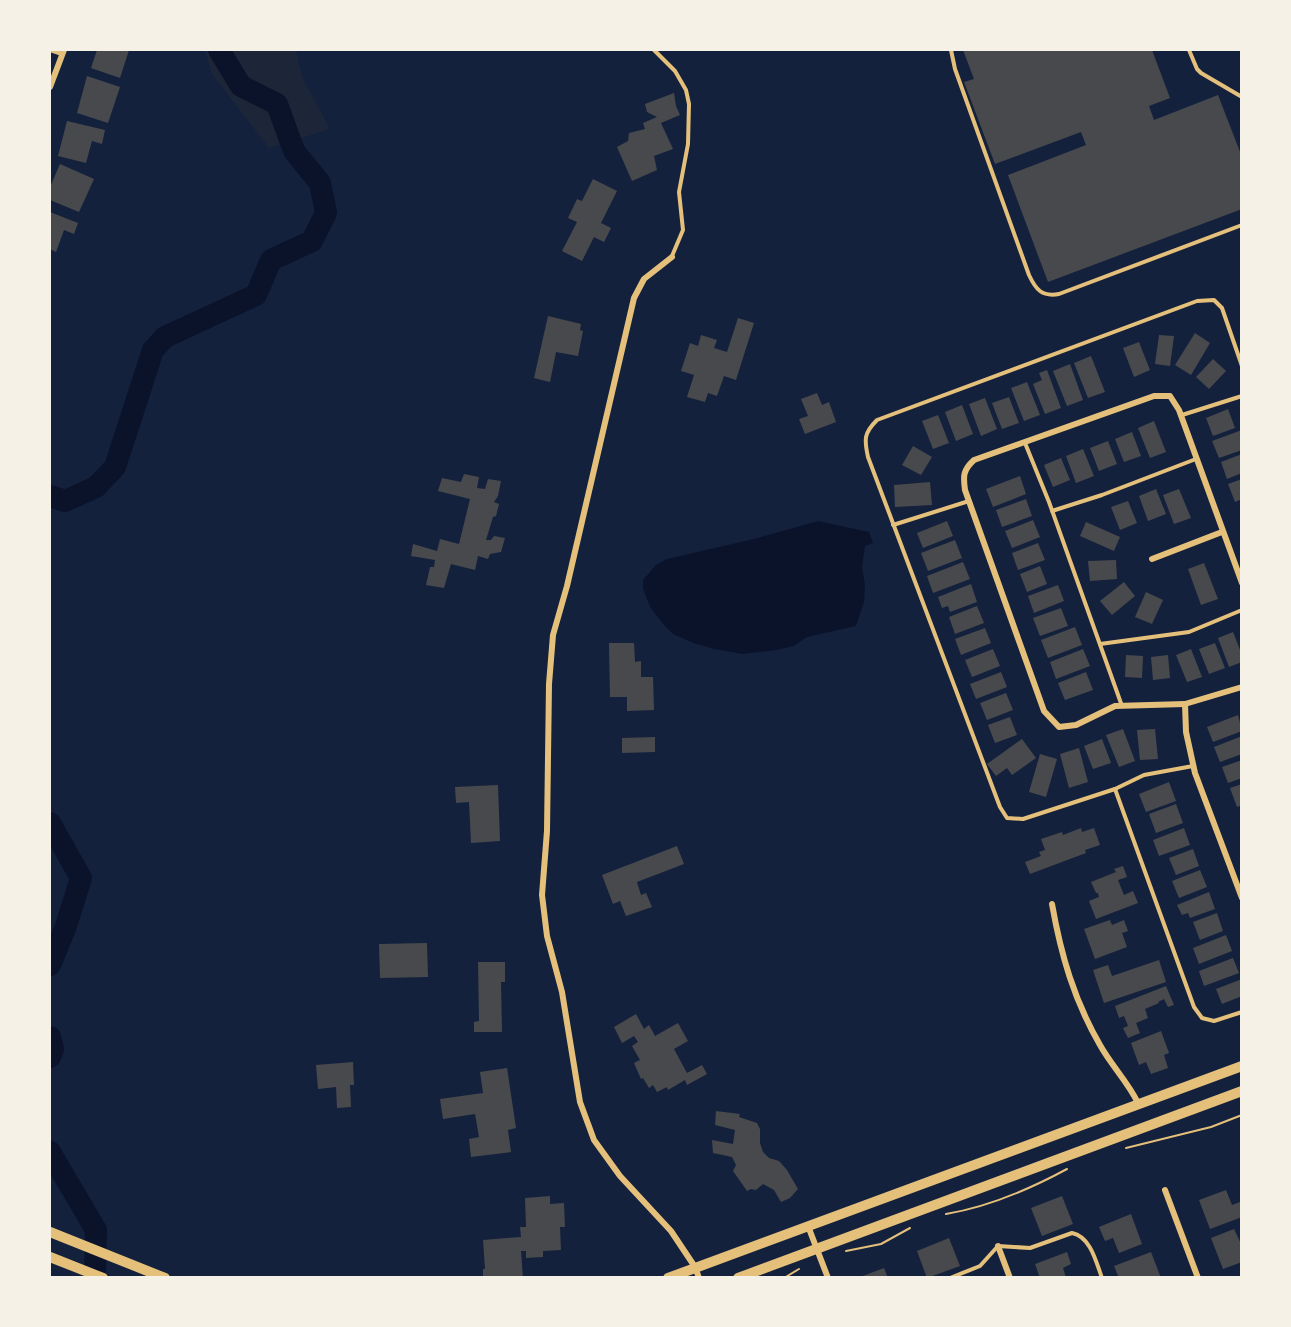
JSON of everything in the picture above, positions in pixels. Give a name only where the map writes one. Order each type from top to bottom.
[{"type":"main road","points":[[668,1278],[697,1272],[808,1225],[1242,1066]]},
{"type":"main road","points":[[738,1278],[1242,1091]]},
{"type":"main road","points":[[52,1233],[165,1278]]},
{"type":"main road","points":[[51,1258],[103,1278]]},
{"type":"street","points":[[50,87],[63,52]]},
{"type":"street","points":[[672,257],[644,279],[634,298],[567,586],[553,635],[549,684],[547,831],[543,895],[547,936],[562,992],[580,1102],[594,1140],[620,1176],[671,1231],[697,1272]]},
{"type":"street","points":[[1242,583],[1181,416],[1170,396],[1154,396],[974,460],[966,467],[963,476],[969,501],[1044,711],[1059,727],[1076,726],[1115,706],[1185,704],[1242,687]]},
{"type":"street","points":[[1152,559],[1222,532]]},
{"type":"street","points":[[1185,704],[1186,732],[1193,766],[1242,898]]},
{"type":"street","points":[[1052,904],[1059,945],[1078,1002],[1101,1046],[1138,1103]]},
{"type":"street","points":[[1165,1190],[1198,1278]]},
{"type":"street","points":[[808,1225],[828,1278]]},
{"type":"street","points":[[998,1246],[1010,1278]]},
{"type":"lane","points":[[50,50],[63,52]]},
{"type":"lane","points":[[654,50],[675,71],[686,90],[689,104],[688,144],[680,192],[683,230],[672,257]]},
{"type":"lane","points":[[951,50],[955,69],[1029,275],[1041,294],[1050,296],[1059,294],[1242,225]]},
{"type":"lane","points":[[1189,50],[1201,73],[1242,97]]},
{"type":"lane","points":[[1193,766],[1144,775],[1115,789],[1023,819],[1007,818],[1000,807],[973,738],[864,442],[868,429],[877,420],[1197,301],[1214,300],[1222,308],[1242,366]]},
{"type":"lane","points":[[1181,416],[1242,396]]},
{"type":"lane","points":[[1025,443],[1052,511],[1122,706]]},
{"type":"lane","points":[[1052,511],[1102,495],[1196,459]]},
{"type":"lane","points":[[893,525],[969,501]]},
{"type":"lane","points":[[1100,644],[1189,632],[1242,610]]},
{"type":"lane","points":[[1115,789],[1194,1007],[1202,1018],[1214,1021],[1242,1012]]},
{"type":"lane","points":[[950,1278],[980,1266],[998,1246],[1030,1248],[1065,1234],[1078,1234],[1090,1247],[1102,1278]]},
{"type":"path","points":[[1116,1150],[1210,1126],[1242,1115]]},
{"type":"path","points":[[942,1215],[967,1210],[1043,1182],[1069,1169]]},
{"type":"path","points":[[843,1252],[881,1244],[912,1227]]},
{"type":"path","points":[[784,1278],[803,1266],[821,1260]]},
{"type":"shaded area","points":[[205,50],[296,50],[302,77],[330,129],[269,148],[212,74]]},
{"type":"shaded area","points":[[818,521],[869,532],[873,543],[865,546],[862,567],[865,585],[864,602],[856,626],[807,637],[794,646],[742,654],[693,643],[673,634],[650,607],[643,589],[643,580],[656,565],[667,559],[758,538]]},
{"type":"building","points":[[97,50],[129,50],[120,78],[91,68]]},
{"type":"building","points":[[963,50],[1152,50],[1170,98],[1149,106],[1154,120],[1218,95],[1242,157],[1242,209],[1048,282],[1008,175],[1086,145],[1081,132],[995,164],[964,82],[974,79]]},
{"type":"building","points":[[87,76],[120,87],[108,123],[77,113]]},
{"type":"building","points":[[674,93],[680,115],[661,123],[673,149],[654,156],[657,170],[632,181],[617,147],[628,141],[629,133],[645,129],[643,123],[657,117],[647,112],[645,104]]},
{"type":"building","points":[[67,121],[105,130],[102,144],[92,141],[86,163],[58,156]]},
{"type":"building","points":[[60,164],[94,179],[79,212],[50,200],[50,187]]},
{"type":"building","points":[[593,179],[617,191],[601,223],[611,228],[604,242],[594,237],[582,261],[562,251],[577,222],[568,218],[577,199],[582,201]]},
{"type":"building","points":[[50,212],[78,223],[74,234],[64,230],[56,252],[50,249]]},
{"type":"building","points":[[548,316],[581,324],[580,330],[583,331],[578,356],[556,352],[550,382],[534,378]]},
{"type":"building","points":[[738,318],[754,323],[736,380],[724,376],[717,396],[708,393],[705,402],[687,397],[694,375],[681,371],[690,343],[698,346],[701,335],[717,340],[714,348],[727,352]]},
{"type":"building","points":[[1195,333],[1210,343],[1191,375],[1175,365]]},
{"type":"building","points":[[1159,335],[1174,336],[1170,366],[1155,364]]},
{"type":"building","points":[[1139,342],[1150,370],[1134,377],[1123,348]]},
{"type":"building","points":[[1091,356],[1105,392],[1088,398],[1074,363]]},
{"type":"building","points":[[1213,359],[1226,371],[1209,389],[1196,377]]},
{"type":"building","points":[[1070,364],[1083,400],[1067,406],[1053,371]]},
{"type":"building","points":[[1047,370],[1061,408],[1045,414],[1033,384],[1042,380],[1039,373]]},
{"type":"building","points":[[1027,382],[1040,415],[1024,421],[1011,388]]},
{"type":"building","points":[[817,393],[822,405],[829,402],[836,422],[805,434],[799,419],[808,416],[801,399]]},
{"type":"building","points":[[1009,397],[1019,423],[1002,429],[992,403]]},
{"type":"building","points":[[985,398],[997,429],[981,436],[969,404]]},
{"type":"building","points":[[962,405],[973,434],[956,441],[945,412]]},
{"type":"building","points":[[1228,409],[1235,428],[1213,436],[1206,418]]},
{"type":"building","points":[[938,415],[949,443],[933,449],[922,421]]},
{"type":"building","points":[[1154,421],[1166,452],[1150,458],[1138,428]]},
{"type":"building","points":[[1242,430],[1242,450],[1219,458],[1212,441]]},
{"type":"building","points":[[1132,432],[1141,456],[1124,462],[1115,439]]},
{"type":"building","points":[[1108,441],[1117,464],[1099,471],[1090,448]]},
{"type":"building","points":[[913,446],[932,457],[921,475],[902,465]]},
{"type":"building","points":[[1083,449],[1094,476],[1076,483],[1066,456]]},
{"type":"building","points":[[1242,454],[1242,473],[1227,479],[1221,462]]},
{"type":"building","points":[[1061,458],[1070,480],[1053,487],[1044,465]]},
{"type":"building","points":[[464,474],[479,477],[477,488],[485,489],[488,479],[501,481],[498,496],[494,502],[499,504],[496,516],[493,517],[486,540],[491,540],[494,536],[505,538],[501,552],[490,554],[488,559],[478,556],[475,570],[451,564],[444,588],[426,585],[430,567],[434,567],[435,560],[411,556],[413,544],[437,551],[440,539],[459,544],[470,499],[438,491],[442,478],[461,482]]},
{"type":"building","points":[[1020,476],[1026,494],[993,507],[986,489]]},
{"type":"building","points":[[1242,479],[1242,499],[1235,502],[1228,484]]},
{"type":"building","points":[[930,482],[932,505],[895,507],[894,485]]},
{"type":"building","points":[[1156,489],[1166,514],[1148,521],[1139,496]]},
{"type":"building","points":[[1179,489],[1191,518],[1174,524],[1163,495]]},
{"type":"building","points":[[1026,499],[1032,516],[1002,527],[996,510]]},
{"type":"building","points":[[1128,501],[1137,523],[1120,530],[1111,507]]},
{"type":"building","points":[[1033,520],[1040,537],[1012,548],[1005,531]]},
{"type":"building","points":[[947,521],[953,536],[923,548],[917,533]]},
{"type":"building","points":[[1086,522],[1120,537],[1114,551],[1080,536]]},
{"type":"building","points":[[955,540],[962,558],[928,571],[921,553]]},
{"type":"building","points":[[1038,543],[1045,560],[1018,570],[1012,553]]},
{"type":"building","points":[[1116,560],[1117,579],[1090,581],[1088,561]]},
{"type":"building","points":[[963,562],[970,579],[933,593],[927,576]]},
{"type":"building","points":[[1204,563],[1218,599],[1201,605],[1188,569]]},
{"type":"building","points":[[1040,566],[1047,584],[1027,592],[1020,574]]},
{"type":"building","points":[[1124,582],[1135,596],[1112,615],[1100,601]]},
{"type":"building","points":[[971,584],[977,602],[950,612],[948,606],[942,608],[938,597]]},
{"type":"building","points":[[1058,585],[1064,601],[1034,613],[1028,596]]},
{"type":"building","points":[[1146,592],[1163,600],[1152,624],[1135,617]]},
{"type":"building","points":[[977,606],[984,623],[955,634],[949,617]]},
{"type":"building","points":[[1061,608],[1068,626],[1040,636],[1033,618]]},
{"type":"building","points":[[1075,627],[1082,645],[1048,658],[1041,640]]},
{"type":"building","points":[[985,628],[991,643],[961,655],[955,639]]},
{"type":"building","points":[[1233,632],[1242,655],[1242,662],[1229,667],[1218,638]]},
{"type":"building","points":[[609,643],[634,643],[635,662],[641,661],[641,677],[653,677],[654,710],[627,711],[627,697],[610,697]]},
{"type":"building","points":[[1215,643],[1225,668],[1209,674],[1199,649]]},
{"type":"building","points":[[993,649],[1000,666],[972,677],[965,660]]},
{"type":"building","points":[[1083,649],[1090,666],[1056,679],[1050,662]]},
{"type":"building","points":[[1191,649],[1202,677],[1187,682],[1176,655]]},
{"type":"building","points":[[1126,655],[1143,656],[1142,678],[1125,677]]},
{"type":"building","points":[[1168,655],[1170,678],[1153,680],[1151,657]]},
{"type":"building","points":[[1001,672],[1007,687],[976,699],[970,684]]},
{"type":"building","points":[[1086,672],[1093,690],[1065,700],[1058,683]]},
{"type":"building","points":[[1006,693],[1013,710],[987,720],[980,703]]},
{"type":"building","points":[[1238,715],[1242,731],[1213,742],[1207,727]]},
{"type":"building","points":[[1010,717],[1017,735],[995,743],[988,725]]},
{"type":"building","points":[[1123,729],[1135,761],[1119,767],[1106,735]]},
{"type":"building","points":[[1155,729],[1158,759],[1140,760],[1137,730]]},
{"type":"building","points":[[1242,736],[1242,754],[1220,762],[1214,747]]},
{"type":"building","points":[[655,737],[655,752],[622,753],[622,738]]},
{"type":"building","points":[[1022,739],[1036,758],[1012,775],[1007,768],[996,776],[987,764]]},
{"type":"building","points":[[1102,739],[1111,763],[1093,769],[1084,746]]},
{"type":"building","points":[[1079,748],[1088,782],[1069,788],[1060,754]]},
{"type":"building","points":[[1040,754],[1057,759],[1046,797],[1029,792]]},
{"type":"building","points":[[1242,760],[1242,778],[1228,783],[1222,767]]},
{"type":"building","points":[[1169,782],[1176,801],[1146,812],[1139,794]]},
{"type":"building","points":[[1242,784],[1242,805],[1237,807],[1230,788]]},
{"type":"building","points":[[498,785],[500,841],[471,843],[469,802],[456,803],[455,787]]},
{"type":"building","points":[[1176,804],[1183,823],[1156,833],[1149,814]]},
{"type":"building","points":[[1081,828],[1082,832],[1094,828],[1100,845],[1085,850],[1086,853],[1030,874],[1025,862],[1041,856],[1039,852],[1045,850],[1041,839],[1062,832],[1063,835]]},
{"type":"building","points":[[1184,828],[1190,845],[1159,856],[1153,840]]},
{"type":"building","points":[[677,846],[684,864],[637,882],[641,895],[646,893],[652,907],[626,916],[620,901],[613,904],[602,875]]},
{"type":"building","points":[[1193,849],[1199,866],[1176,875],[1169,858]]},
{"type":"building","points":[[1123,866],[1127,877],[1118,880],[1124,895],[1133,891],[1138,903],[1096,919],[1089,901],[1099,897],[1091,882],[1116,872],[1114,869]]},
{"type":"building","points":[[1200,870],[1207,887],[1179,898],[1172,881]]},
{"type":"building","points":[[1209,892],[1215,909],[1190,918],[1188,913],[1182,915],[1177,905]]},
{"type":"building","points":[[1217,913],[1223,931],[1200,940],[1193,922]]},
{"type":"building","points":[[1110,920],[1112,925],[1124,920],[1128,931],[1122,933],[1127,947],[1095,959],[1084,929]]},
{"type":"building","points":[[1226,935],[1232,951],[1199,964],[1193,948]]},
{"type":"building","points":[[427,943],[428,977],[380,978],[379,944]]},
{"type":"building","points":[[1233,958],[1239,973],[1204,986],[1199,971]]},
{"type":"building","points":[[1159,960],[1166,982],[1104,1003],[1093,970],[1108,965],[1112,976]]},
{"type":"building","points":[[478,962],[505,962],[505,982],[501,982],[502,1032],[474,1032],[474,1022],[479,1021]]},
{"type":"building","points":[[1242,979],[1242,996],[1222,1004],[1216,989]]},
{"type":"building","points":[[1166,986],[1174,1005],[1168,1007],[1164,999],[1145,1009],[1148,1018],[1136,1023],[1140,1033],[1128,1038],[1123,1028],[1128,1026],[1124,1016],[1119,1018],[1115,1006]]},
{"type":"building","points":[[636,1014],[644,1029],[649,1025],[655,1036],[678,1023],[688,1041],[674,1049],[687,1073],[702,1065],[707,1074],[687,1085],[685,1080],[668,1090],[667,1087],[657,1092],[653,1085],[649,1088],[643,1078],[641,1079],[634,1063],[640,1060],[632,1046],[638,1042],[634,1036],[622,1043],[614,1027]]},
{"type":"building","points":[[1161,1031],[1169,1053],[1164,1055],[1168,1068],[1151,1074],[1146,1062],[1139,1065],[1131,1043]]},
{"type":"building","points":[[353,1062],[354,1085],[350,1085],[351,1107],[337,1108],[336,1087],[318,1089],[316,1065]]},
{"type":"building","points":[[507,1068],[516,1128],[508,1130],[511,1152],[471,1157],[469,1139],[479,1137],[475,1114],[443,1119],[440,1099],[483,1093],[480,1072]]},
{"type":"building","points":[[716,1111],[740,1114],[739,1117],[757,1123],[763,1152],[769,1158],[779,1161],[798,1189],[790,1198],[781,1202],[774,1190],[763,1184],[756,1190],[747,1191],[733,1171],[736,1165],[732,1157],[713,1153],[712,1140],[733,1144],[735,1130],[715,1125]]},
{"type":"building","points":[[1226,1190],[1232,1205],[1240,1202],[1242,1217],[1210,1229],[1199,1200]]},
{"type":"building","points":[[550,1196],[550,1204],[564,1203],[565,1227],[560,1227],[561,1250],[543,1251],[543,1257],[526,1258],[526,1251],[521,1251],[523,1278],[483,1278],[483,1269],[485,1269],[483,1240],[521,1237],[520,1227],[526,1227],[525,1198]]},
{"type":"building","points":[[1062,1196],[1073,1224],[1042,1236],[1031,1208]]},
{"type":"building","points":[[1131,1214],[1142,1244],[1119,1253],[1113,1238],[1105,1241],[1099,1227]]},
{"type":"building","points":[[1234,1229],[1242,1246],[1242,1262],[1223,1269],[1211,1238]]},
{"type":"building","points":[[949,1238],[960,1266],[927,1278],[917,1251]]},
{"type":"building","points":[[1067,1252],[1071,1264],[1063,1268],[1066,1278],[1040,1278],[1035,1264]]},
{"type":"building","points":[[1151,1252],[1161,1278],[1119,1278],[1114,1266]]},
{"type":"building","points":[[884,1268],[888,1278],[860,1278],[860,1277]]},
{"type":"waterway","points":[[50,496],[65,501],[96,487],[115,467],[153,350],[165,337],[256,295],[271,260],[312,241],[326,213],[320,183],[294,151],[277,104],[241,86],[219,50]]},
{"type":"waterway","points":[[50,823],[81,878],[66,926],[50,965]]},
{"type":"waterway","points":[[50,1037],[53,1049],[50,1057]]},
{"type":"waterway","points":[[50,1152],[96,1230],[95,1278]]}]
